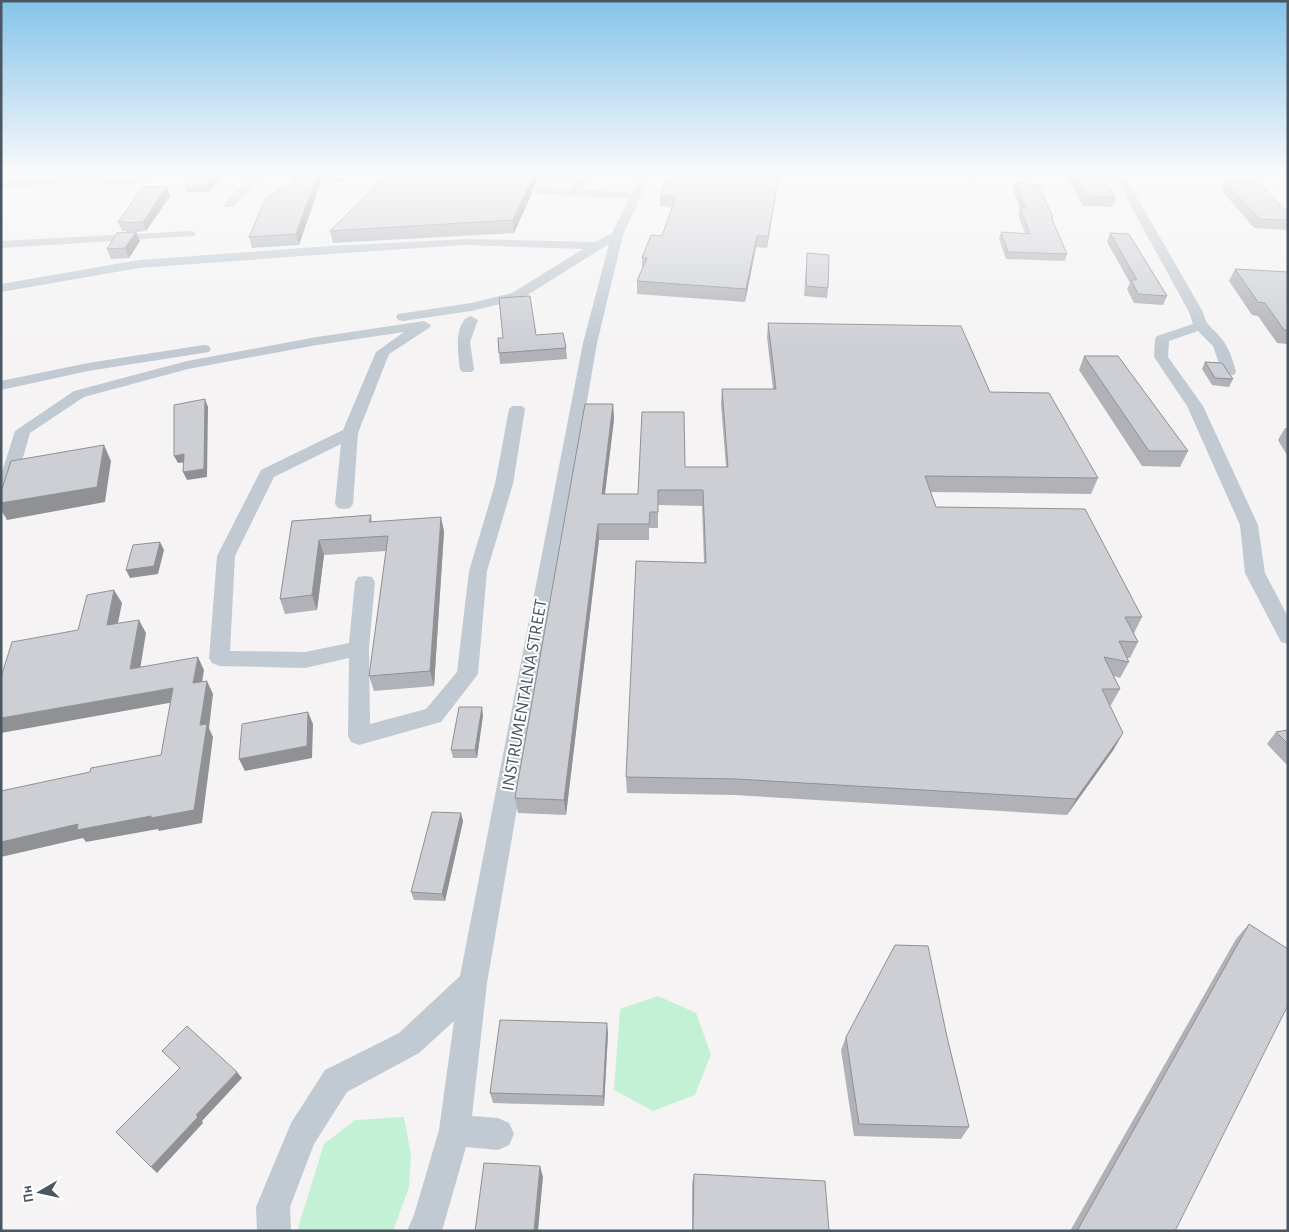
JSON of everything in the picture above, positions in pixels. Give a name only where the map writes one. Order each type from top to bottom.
[{"type":"street","name":"INSTRUMENTALNA STREET","points":[[427,1226],[455,1130],[473,983],[608,240],[613,232]]},
{"type":"street","points":[[1151,232],[1196,312],[1200,326],[1217,339],[1224,351],[1229,372]]},
{"type":"street","points":[[1,244],[190,234]]},
{"type":"street","points":[[1,288],[139,264],[466,242],[608,240]]},
{"type":"street","points":[[1,503],[23,430],[79,394],[187,365],[317,341],[471,320],[516,296],[608,240]]},
{"type":"street","points":[[1,386],[88,367],[471,307],[516,296]]},
{"type":"street","points":[[468,369],[463,342],[471,320]]},
{"type":"street","points":[[344,504],[350,433],[383,352],[424,325]]},
{"type":"street","points":[[1200,326],[1162,340],[1161,358],[1195,406],[1248,525],[1255,572],[1288,637]]},
{"type":"street","points":[[364,582],[359,648],[359,736],[433,716],[467,674],[478,571],[504,484],[517,409]]},
{"type":"street","points":[[350,433],[267,474],[226,556],[219,658],[305,660],[359,648]]},
{"type":"street","points":[[274,1231],[273,1207],[302,1134],[336,1081],[409,1043],[473,983]]},
{"type":"street","points":[[455,1130],[498,1134]]},
{"type":"green space","points":[[658,996],[696,1013],[711,1054],[695,1095],[653,1111],[614,1090],[620,1009]]},
{"type":"green space","points":[[404,1117],[411,1156],[409,1187],[393,1231],[297,1231],[324,1144],[355,1120]]},
{"type":"building","points":[[136,232],[125,248],[107,249],[117,233]]},
{"type":"building","points":[[251,232],[297,232],[296,234],[249,237]]},
{"type":"building","points":[[663,232],[769,232],[768,236],[757,236],[746,289],[637,281],[647,258],[642,258],[651,235],[662,236]]},
{"type":"building","points":[[1001,232],[1030,234],[1029,232],[1058,232],[1067,254],[1008,252]]},
{"type":"building","points":[[1110,233],[1129,234],[1167,296],[1138,294],[1131,280],[1137,280]]},
{"type":"building","points":[[807,253],[829,255],[828,288],[806,286]]},
{"type":"building","points":[[1235,269],[1288,272],[1288,330],[1284,330],[1265,303],[1258,302]]},
{"type":"building","points":[[530,296],[536,335],[563,333],[566,348],[499,353],[498,338],[503,338],[499,298]]},
{"type":"building","points":[[768,323],[961,326],[990,392],[1049,393],[1098,478],[925,476],[936,507],[1085,509],[1142,617],[1125,617],[1138,642],[1119,641],[1129,662],[1104,657],[1120,689],[1102,689],[1123,733],[1076,799],[736,779],[626,777],[636,561],[706,563],[703,490],[658,490],[658,512],[650,512],[649,524],[598,524],[564,800],[515,798],[585,404],[613,404],[602,494],[638,494],[642,412],[684,412],[685,467],[728,467],[722,389],[776,389]]},
{"type":"building","points":[[1084,356],[1118,356],[1188,451],[1149,451]]},
{"type":"building","points":[[1205,362],[1222,363],[1233,379],[1215,378]]},
{"type":"building","points":[[205,399],[204,469],[183,472],[184,454],[174,456],[174,405]]},
{"type":"building","points":[[104,445],[97,487],[1,503],[1,492],[11,461]]},
{"type":"building","points":[[371,515],[369,522],[441,517],[430,671],[369,676],[388,536],[319,540],[312,595],[280,599],[292,521]]},
{"type":"building","points":[[160,542],[154,566],[126,570],[133,545]]},
{"type":"building","points":[[114,590],[107,625],[139,620],[130,669],[198,657],[193,683],[207,681],[200,725],[207,724],[194,810],[77,830],[78,824],[1,842],[1,791],[90,772],[91,768],[161,755],[173,688],[1,718],[1,677],[12,642],[78,630],[87,595]]},
{"type":"building","points":[[459,707],[482,707],[475,750],[451,750]]},
{"type":"building","points":[[308,712],[307,746],[239,759],[242,724]]},
{"type":"building","points":[[1288,730],[1288,744],[1276,732]]},
{"type":"building","points":[[432,812],[461,813],[442,894],[411,892]]},
{"type":"building","points":[[1249,924],[1288,949],[1288,1005],[1175,1231],[1077,1231]]},
{"type":"building","points":[[895,945],[928,946],[947,1037],[969,1127],[859,1124],[846,1037]]},
{"type":"building","points":[[500,1020],[607,1023],[603,1096],[490,1093]]},
{"type":"building","points":[[187,1026],[237,1072],[196,1115],[198,1117],[151,1167],[116,1132],[180,1068],[162,1051]]},
{"type":"building","points":[[484,1163],[540,1166],[534,1231],[475,1231]]},
{"type":"building","points":[[694,1174],[825,1181],[829,1231],[693,1231]]}]
